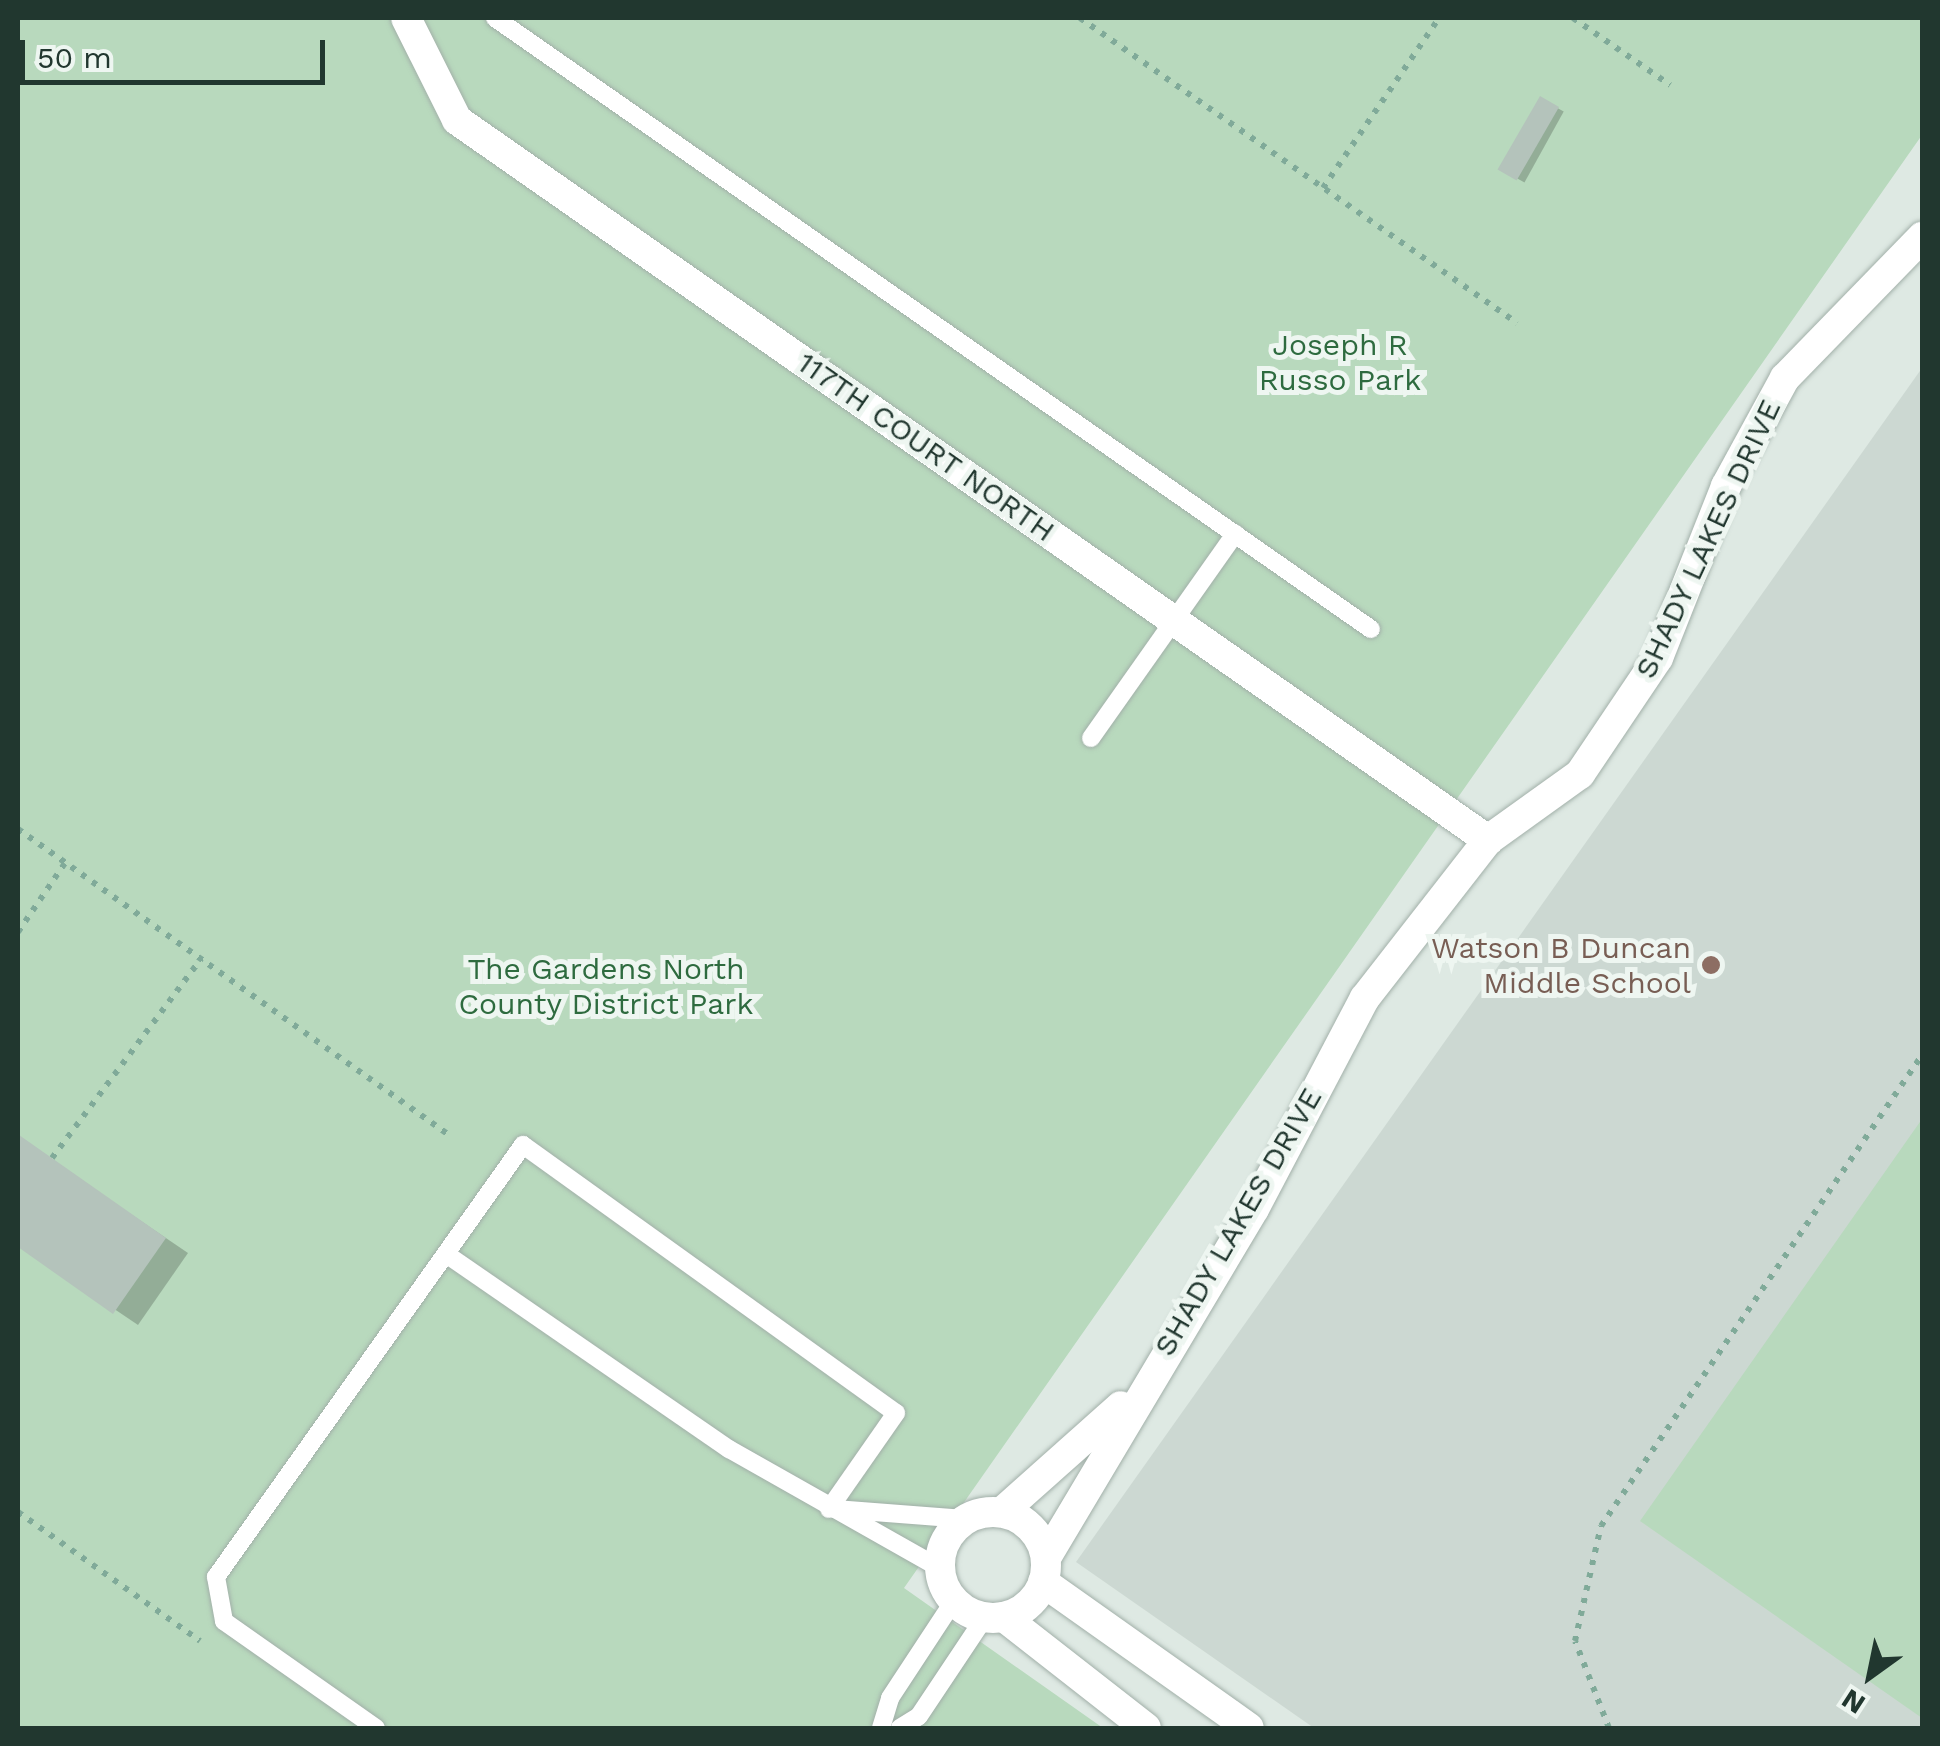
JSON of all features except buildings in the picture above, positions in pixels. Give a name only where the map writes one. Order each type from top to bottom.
[{"type":"street","name":"117TH COURT NORTH","points":[[406,18],[456,120],[1488,840]]},
{"type":"street","name":"SHADY LAKES DRIVE","points":[[1045,1569],[1138,1391],[1254,1209],[1365,998],[1488,840],[1580,774],[1658,658],[1726,486],[1785,378],[1922,236]]},
{"type":"street","name":"SHADY LAKES DRIVE","points":[[1002,1512],[1138,1391]]},
{"type":"street","points":[[1146,1728],[995,1617],[953,1602],[939,1568],[944,1539],[965,1519],[1002,1512],[1025,1522],[1045,1569],[1250,1728]]},
{"type":"street","points":[[995,1617],[1045,1569]]},
{"type":"lane","points":[[495,18],[1372,628]]},
{"type":"lane","points":[[1091,738],[1234,534]]},
{"type":"lane","points":[[376,1728],[224,1622],[216,1577],[523,1145],[896,1413],[829,1509]]},
{"type":"lane","points":[[446,1254],[829,1509],[939,1568]]},
{"type":"lane","points":[[829,1509],[965,1519]]},
{"type":"lane","points":[[882,1728],[890,1698],[953,1602]]},
{"type":"lane","points":[[900,1728],[919,1716],[995,1617]]},
{"type":"path","points":[[1080,18],[1517,323]]},
{"type":"path","points":[[1324,188],[1439,18]]},
{"type":"path","points":[[1573,18],[1670,85]]},
{"type":"path","points":[[18,829],[449,1135]]},
{"type":"path","points":[[18,932],[65,862]]},
{"type":"path","points":[[52,1158],[201,959]]},
{"type":"path","points":[[1608,1728],[1574,1641],[1601,1526],[1922,1055]]},
{"type":"path","points":[[18,1512],[211,1649]]},
{"type":"shaded area","name":"Watson B Duncan Middle School","points":[[1922,368],[1922,1728],[1314,1728],[1076,1562]]},
{"type":"green space","name":"The Gardens North County District Park","points":[[18,18],[1922,18],[1922,135],[904,1588],[1103,1728],[18,1728]]},
{"type":"green space","points":[[1922,1119],[1922,1718],[1640,1521]]},
{"type":"place","name":"Watson B Duncan Middle School","points":[[1711,965]]},
{"type":"park label","name":"Joseph R Russo Park","points":[[1340,362]]}]
